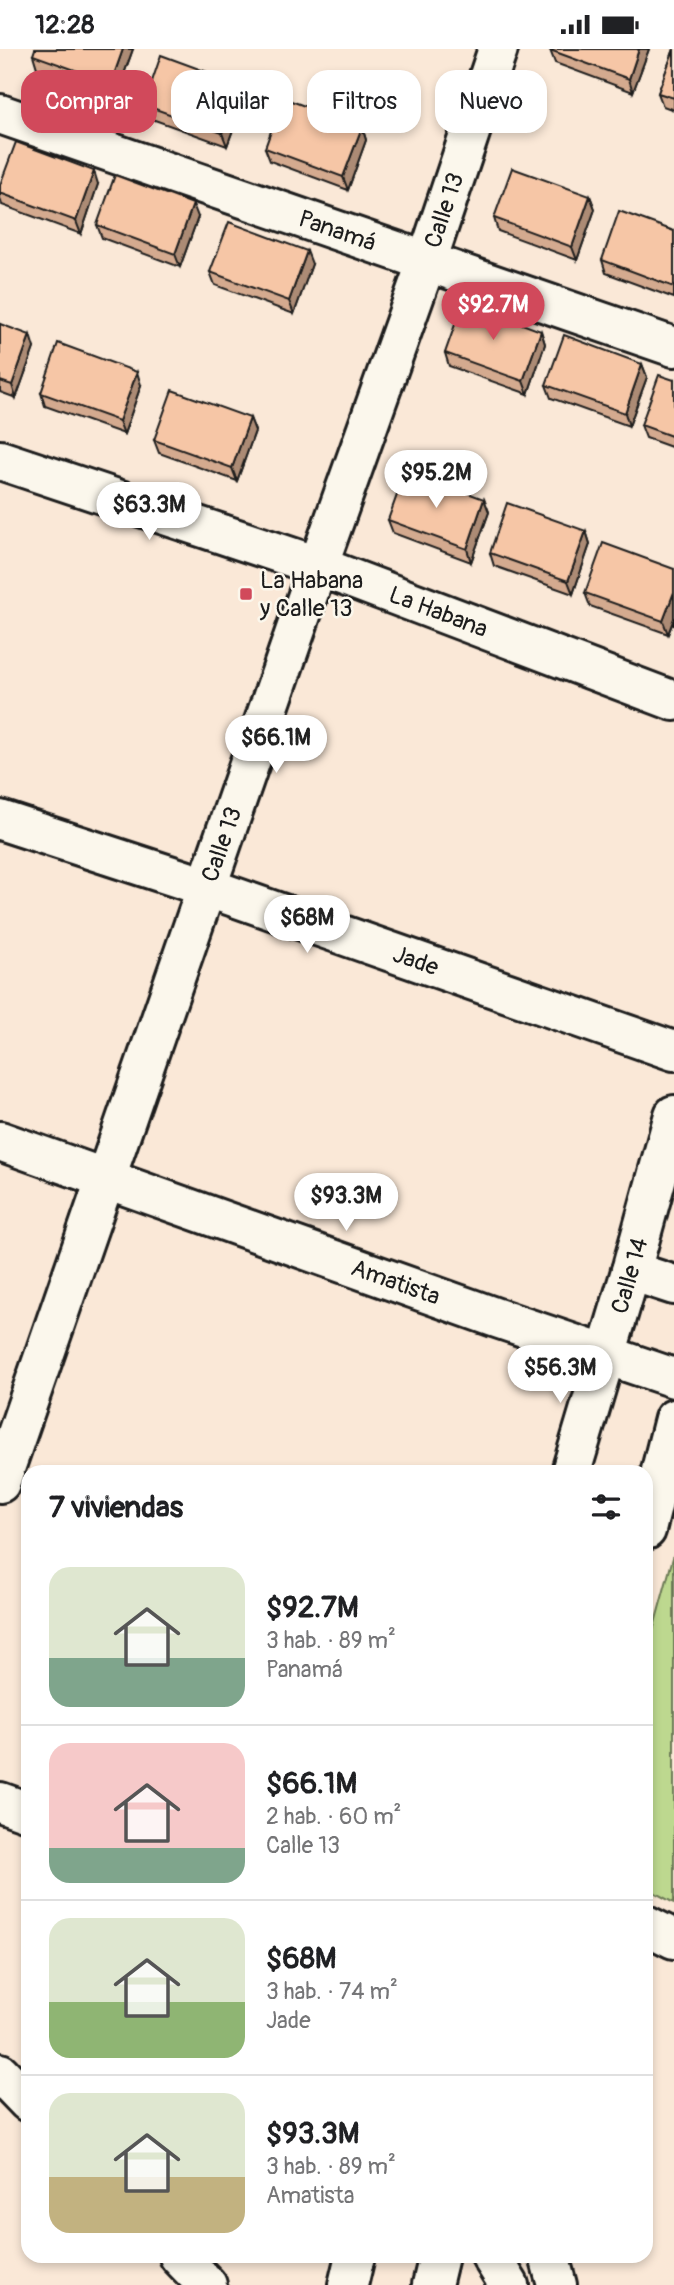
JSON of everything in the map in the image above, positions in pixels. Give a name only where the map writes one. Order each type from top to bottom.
[{"type":"street","name":"Calle 13","points":[[1,1474],[427,261],[498,49]]},
{"type":"street","name":"Panamá","points":[[0,114],[674,347]]},
{"type":"street","name":"La Habana","points":[[0,460],[318,566],[674,701]]},
{"type":"street","name":"Jade","points":[[0,820],[205,887],[674,1051]]},
{"type":"street","name":"Calle 14","points":[[573,1465],[674,1115]]},
{"type":"street","name":"Amatista","points":[[0,1141],[494,1317],[674,1378]]},
{"type":"street","points":[[631,1271],[674,1285]]},
{"type":"street","points":[[653,1503],[674,1419]]},
{"type":"street","points":[[0,1802],[21,1810]]},
{"type":"street","points":[[653,1929],[674,1940]]},
{"type":"street","points":[[0,2073],[21,2095]]},
{"type":"street","points":[[185,2263],[207,2285]]},
{"type":"street","points":[[348,2285],[353,2263]]},
{"type":"street","points":[[432,2285],[437,2263]]},
{"type":"street","points":[[495,2263],[509,2285]]},
{"type":"street","points":[[551,2263],[557,2285]]},
{"type":"green space","points":[[674,1554],[674,1903],[653,1892],[653,1630]]},
{"type":"building","points":[[35,49],[123,49],[116,70],[75,70],[33,55]]},
{"type":"building","points":[[550,49],[639,49],[629,79]]},
{"type":"building","points":[[674,49],[674,98],[658,93]]},
{"type":"building","points":[[161,55],[202,70],[171,70],[171,115],[157,110],[156,70]]},
{"type":"building","points":[[293,102],[307,107],[307,133],[360,133],[343,177],[265,148],[270,133],[293,133]]},
{"type":"building","points":[[16,142],[94,171],[76,221],[0,193],[0,185]]},
{"type":"building","points":[[512,168],[590,196],[572,247],[494,218]]},
{"type":"building","points":[[115,175],[193,204],[175,254],[97,225]]},
{"type":"building","points":[[619,211],[674,231],[674,287],[602,260]]},
{"type":"building","points":[[229,222],[307,251],[289,301],[210,272]]},
{"type":"building","points":[[463,302],[541,331],[523,381],[445,353]]},
{"type":"building","points":[[0,324],[30,335],[12,385],[0,381]]},
{"type":"building","points":[[564,335],[642,364],[625,413],[546,385]]},
{"type":"building","points":[[58,343],[137,372],[119,421],[41,393]]},
{"type":"building","points":[[659,375],[674,380],[674,437],[641,425]]},
{"type":"building","points":[[172,390],[250,418],[232,468],[154,440]]},
{"type":"building","points":[[406,470],[484,499],[467,549],[388,520]]},
{"type":"building","points":[[507,503],[586,531],[568,581],[490,553]]},
{"type":"building","points":[[603,543],[674,569],[674,592],[663,621],[585,593]]},
{"type":"place","name":"La Habana y Calle 13","points":[[246,594]]}]
